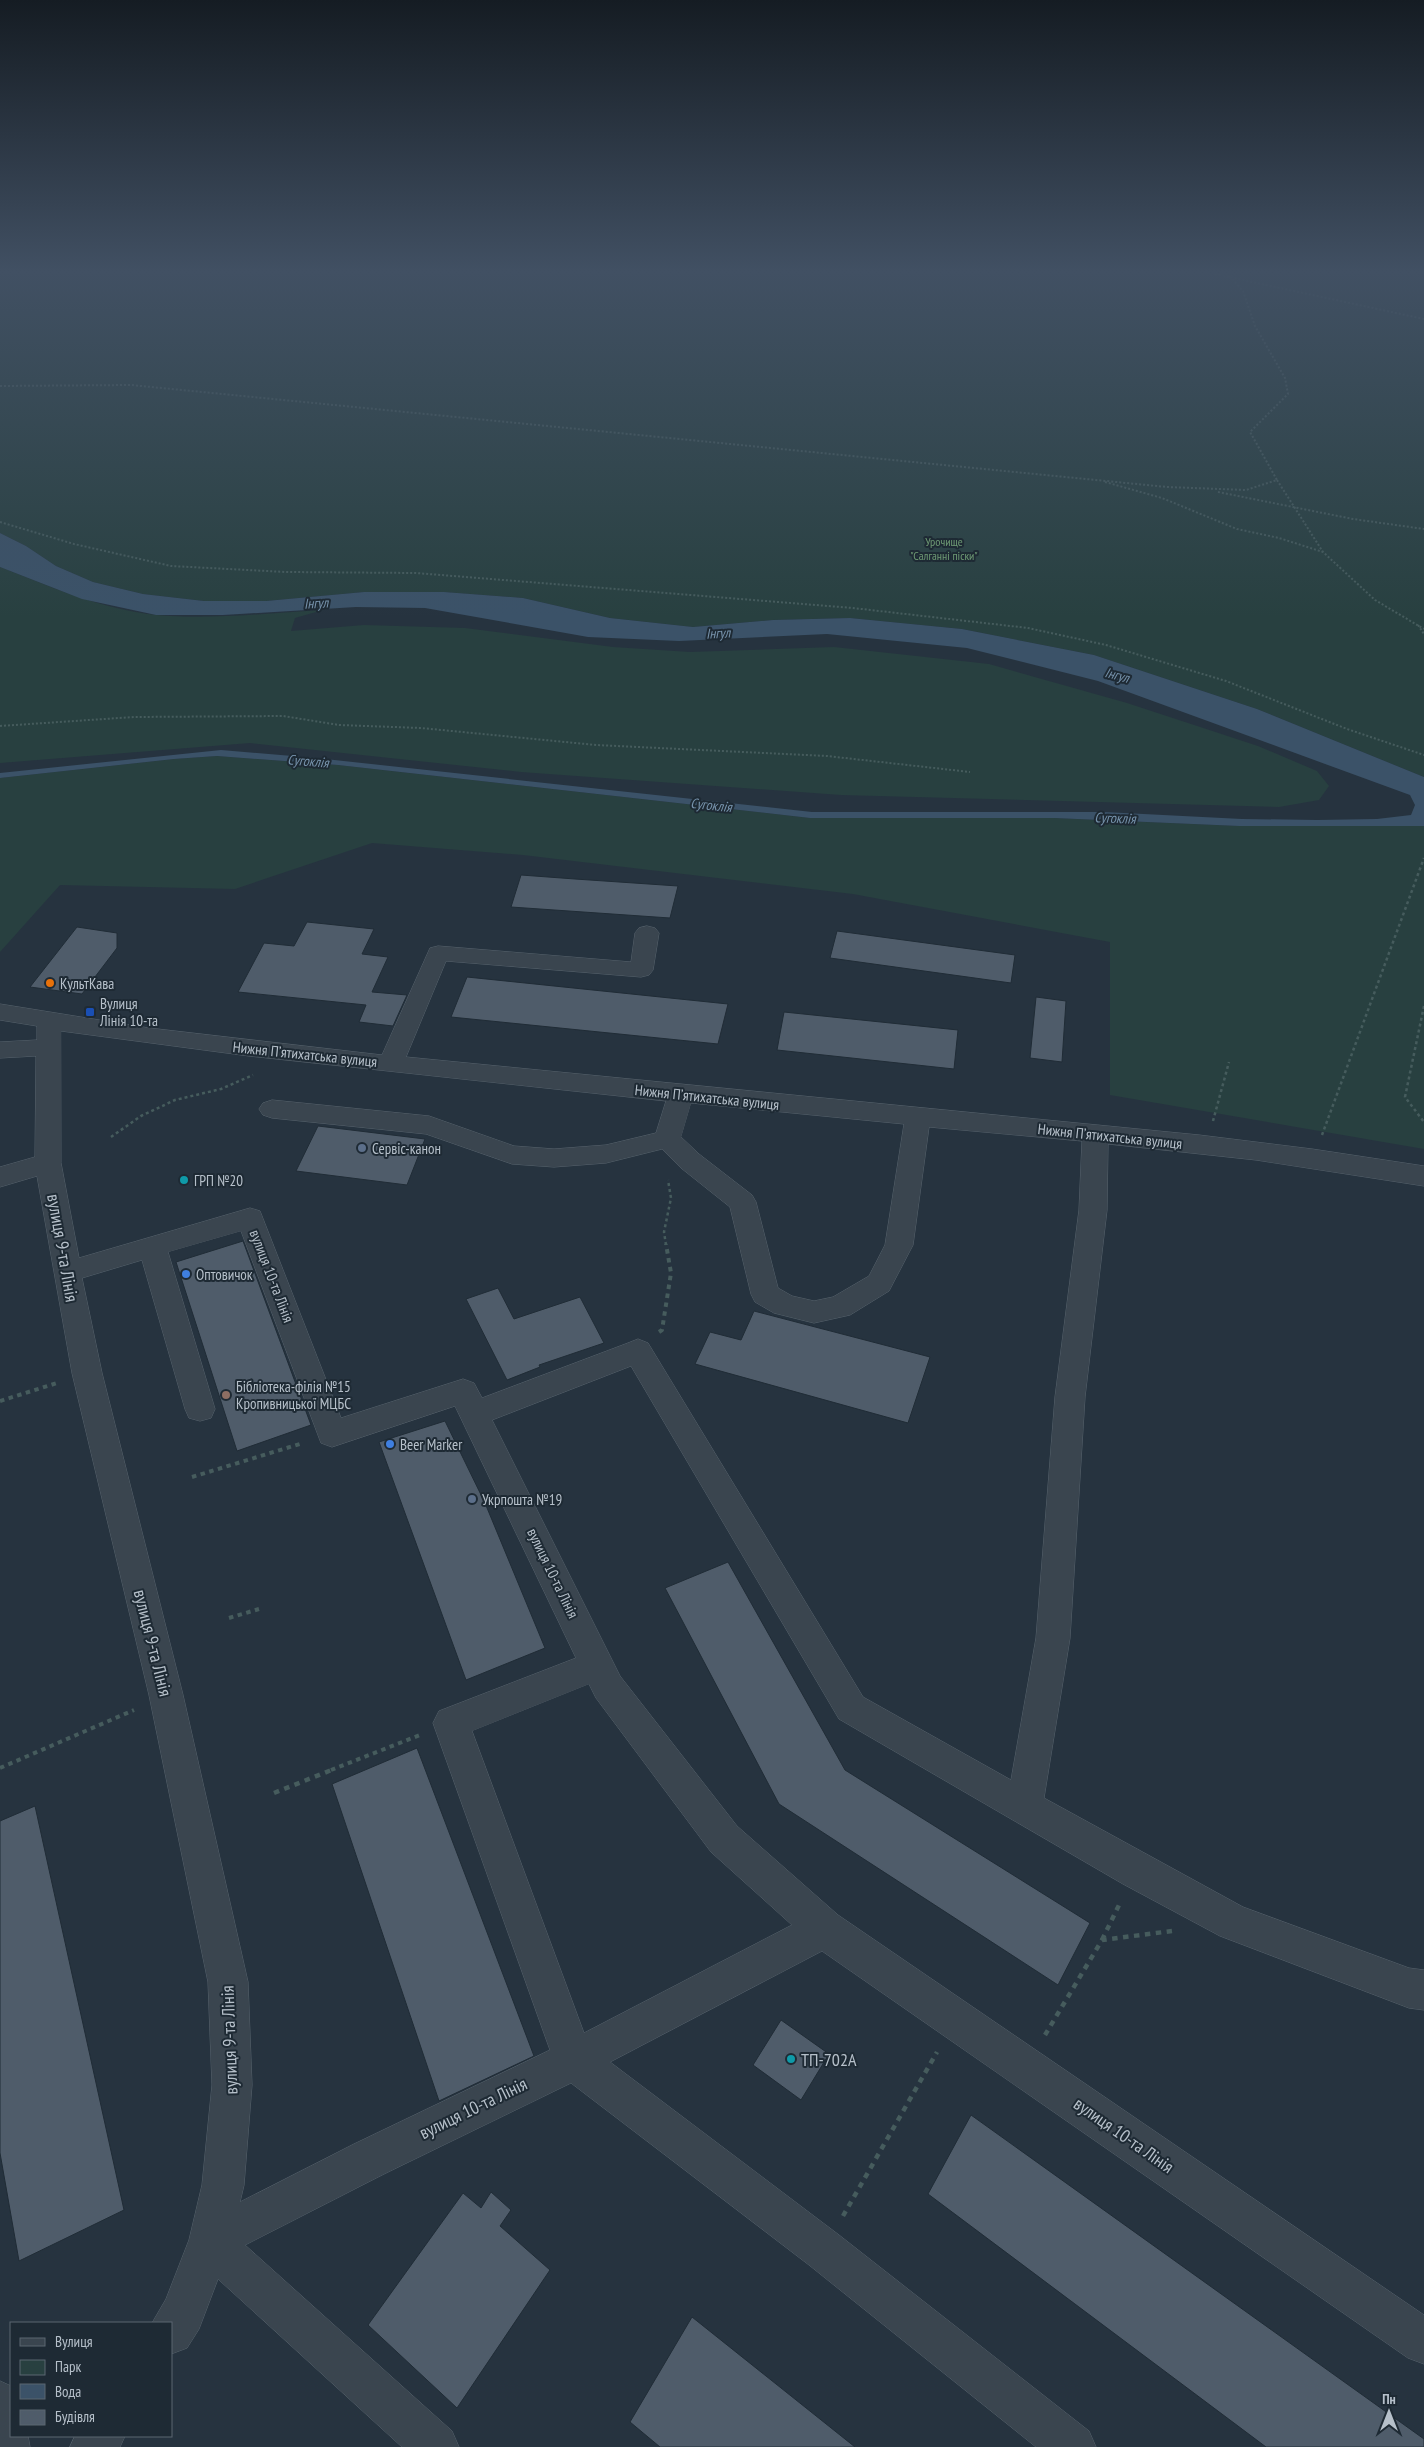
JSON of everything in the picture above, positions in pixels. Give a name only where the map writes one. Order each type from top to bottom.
[{"type":"street","points":[[391,1064],[402,1033],[438,953],[641,970],[647,933]]},
{"type":"street","name":"Нижня Пʼятихатська вулиця","points":[[0,1012],[49,1034],[289,1053],[682,1095],[1095,1133],[1333,1160],[1421,1178]]},
{"type":"street","points":[[0,1050],[49,1034]]},
{"type":"street","name":"вулиця 9-та Лінія","points":[[49,1034],[48,1163],[67,1272],[87,1373],[166,1696],[228,1982],[232,2085],[223,2185],[211,2240]]},
{"type":"street","points":[[667,1139],[682,1095]]},
{"type":"street","points":[[272,1108],[428,1125],[512,1156],[554,1158],[606,1154],[667,1139]]},
{"type":"street","points":[[667,1139],[690,1161],[742,1202],[765,1294],[784,1305],[814,1312],[840,1307],[879,1283],[899,1245],[908,1172],[918,1117]]},
{"type":"street","points":[[1024,1807],[1053,1638],[1070,1397],[1093,1210],[1095,1133]]},
{"type":"street","points":[[0,1177],[48,1163]]},
{"type":"street","name":"вулиця 10-та Лінія","points":[[153,1248],[250,1218],[332,1434],[463,1391],[608,1686],[724,1839],[824,1929],[955,2021],[1424,2342]]},
{"type":"street","points":[[67,1272],[153,1248],[200,1409]]},
{"type":"street","points":[[474,1414],[638,1351],[851,1708],[1136,1871],[1233,1923],[1410,1988],[1424,1990]]},
{"type":"street","points":[[598,1665],[451,1723],[574,2060],[824,2250],[1073,2447]]},
{"type":"street","name":"вулиця 10-та Лінія","points":[[211,2240],[369,2158],[574,2060],[824,1929]]},
{"type":"street","points":[[172,2330],[183,2313],[211,2240],[231,2262],[436,2447]]},
{"type":"street","points":[[0,2404],[6,2447]]},
{"type":"street","points":[[93,2447],[101,2437]]},
{"type":"path","points":[[165,388],[1208,490],[1246,490],[1276,480]]},
{"type":"path","points":[[1287,388],[1288,394],[1250,432],[1258,449],[1270,464],[1276,480],[1295,506],[1323,552],[1375,600],[1424,629]]},
{"type":"path","points":[[1096,480],[1162,498],[1237,529],[1279,538],[1323,552]]},
{"type":"path","points":[[1208,490],[1353,519],[1424,529]]},
{"type":"path","points":[[0,522],[74,544],[171,566],[286,572],[416,573],[614,590],[661,591],[1028,628],[1106,645],[1226,681],[1347,729],[1424,755]]},
{"type":"path","points":[[1416,623],[1424,634]]},
{"type":"path","points":[[0,726],[134,717],[283,716],[340,724],[421,728],[596,745],[827,756],[970,772]]},
{"type":"path","points":[[1320,1140],[1333,1100],[1424,858]]},
{"type":"path","points":[[1424,1006],[1405,1097],[1424,1122]]},
{"type":"path","points":[[111,1137],[141,1116],[166,1104],[221,1089],[254,1074],[289,1053]]},
{"type":"path","points":[[1211,1126],[1230,1062]]},
{"type":"path","points":[[638,1351],[662,1330],[671,1273],[664,1232],[671,1198],[666,1169],[667,1139]]},
{"type":"path","points":[[0,1401],[87,1373]]},
{"type":"path","points":[[192,1477],[332,1434]]},
{"type":"path","points":[[229,1618],[259,1609]]},
{"type":"path","points":[[0,1768],[166,1696]]},
{"type":"path","points":[[274,1793],[451,1723]]},
{"type":"path","points":[[1026,2068],[1102,1940],[1136,1871]]},
{"type":"path","points":[[1102,1940],[1177,1930]]},
{"type":"path","points":[[824,2250],[955,2021]]},
{"type":"green space","name":"Урочище \"Салганні піски\"","points":[[0,388],[1424,388],[1424,777],[1257,709],[1094,655],[962,629],[850,618],[773,620],[693,627],[610,618],[523,598],[444,592],[364,592],[266,601],[204,601],[143,594],[93,582],[56,566],[26,546],[0,533]]},
{"type":"green space","points":[[0,567],[96,602],[116,608],[156,615],[197,617],[323,610],[295,618],[291,631],[364,625],[465,628],[613,647],[690,652],[834,647],[989,664],[1127,703],[1258,746],[1317,771],[1329,786],[1319,800],[1279,807],[841,795],[521,772],[250,743],[0,763]]},
{"type":"green space","points":[[217,756],[338,765],[810,818],[1054,818],[1239,826],[1424,826],[1424,1149],[1110,1095],[1110,942],[853,894],[523,855],[372,843],[235,889],[60,885],[0,952],[0,778]]},
{"type":"water","points":[[0,533],[26,546],[56,566],[93,582],[143,594],[204,601],[266,601],[364,592],[444,592],[523,598],[610,618],[693,627],[773,620],[850,618],[962,629],[1094,655],[1257,709],[1424,777],[1424,826],[1239,826],[1054,818],[810,818],[338,765],[217,756],[0,778],[0,773],[221,750],[316,758],[812,812],[1104,812],[1242,819],[1317,820],[1377,819],[1411,815],[1415,805],[1410,795],[1098,681],[967,648],[827,634],[679,641],[588,637],[425,608],[356,607],[223,615],[156,615],[82,599],[0,567]]},
{"type":"building","points":[[521,875],[678,886],[670,918],[511,907]]},
{"type":"building","points":[[307,922],[374,929],[362,954],[388,957],[372,992],[407,995],[393,1026],[359,1022],[366,1005],[238,992],[264,943],[294,946]]},
{"type":"building","points":[[77,927],[117,933],[117,948],[82,994],[30,987]]},
{"type":"building","points":[[837,931],[1015,955],[1011,983],[830,958]]},
{"type":"building","points":[[467,977],[728,1004],[718,1044],[451,1017]]},
{"type":"building","points":[[1036,997],[1066,1001],[1062,1062],[1030,1058]]},
{"type":"building","points":[[784,1012],[958,1030],[954,1069],[777,1050]]},
{"type":"building","points":[[318,1126],[425,1139],[407,1185],[296,1171]]},
{"type":"building","points":[[243,1241],[311,1425],[237,1451],[176,1262]]},
{"type":"building","points":[[498,1288],[514,1319],[580,1297],[604,1343],[539,1365],[540,1367],[507,1380],[466,1299]]},
{"type":"building","points":[[754,1311],[930,1357],[908,1423],[695,1364],[710,1332],[741,1340]]},
{"type":"building","points":[[445,1421],[485,1503],[545,1648],[466,1680],[379,1442]]},
{"type":"building","points":[[728,1562],[845,1770],[1090,1923],[1058,1985],[779,1804],[665,1588]]},
{"type":"building","points":[[417,1748],[534,2056],[439,2101],[332,1784]]},
{"type":"building","points":[[35,1806],[124,2210],[19,2261],[0,2153],[0,1821]]},
{"type":"building","name":"ТП-702А","points":[[781,2020],[829,2054],[801,2100],[753,2065]]},
{"type":"building","points":[[971,2115],[1424,2439],[1424,2447],[1266,2447],[928,2194]]},
{"type":"building","points":[[491,2192],[511,2210],[500,2226],[550,2270],[457,2408],[368,2325],[463,2193],[481,2208]]},
{"type":"building","points":[[692,2317],[855,2447],[660,2447],[630,2422]]},
{"type":"place","name":"КультКава","points":[[50,983]]},
{"type":"place","name":"Вулиця Лінія 10-та","points":[[90,1012]]},
{"type":"place","name":"Сервіс-канон","points":[[362,1148]]},
{"type":"place","name":"ГРП №20","points":[[184,1180]]},
{"type":"place","name":"Оптовичок","points":[[186,1274]]},
{"type":"place","name":"Бібліотека-філія №15 Кропивницької МЦБС","points":[[226,1395]]},
{"type":"place","name":"Beer Marker","points":[[390,1444]]},
{"type":"place","name":"Укрпошта №19","points":[[472,1499]]},
{"type":"place","name":"ТП-702А","points":[[791,2059]]},
{"type":"water label","name":"Інгул","points":[[316,603]]},
{"type":"water label","name":"Інгул","points":[[718,633]]},
{"type":"water label","name":"Інгул","points":[[1117,675]]},
{"type":"water label","name":"Сугоклія","points":[[308,761]]},
{"type":"water label","name":"Сугоклія","points":[[711,805]]},
{"type":"water label","name":"Сугоклія","points":[[1115,818]]}]
